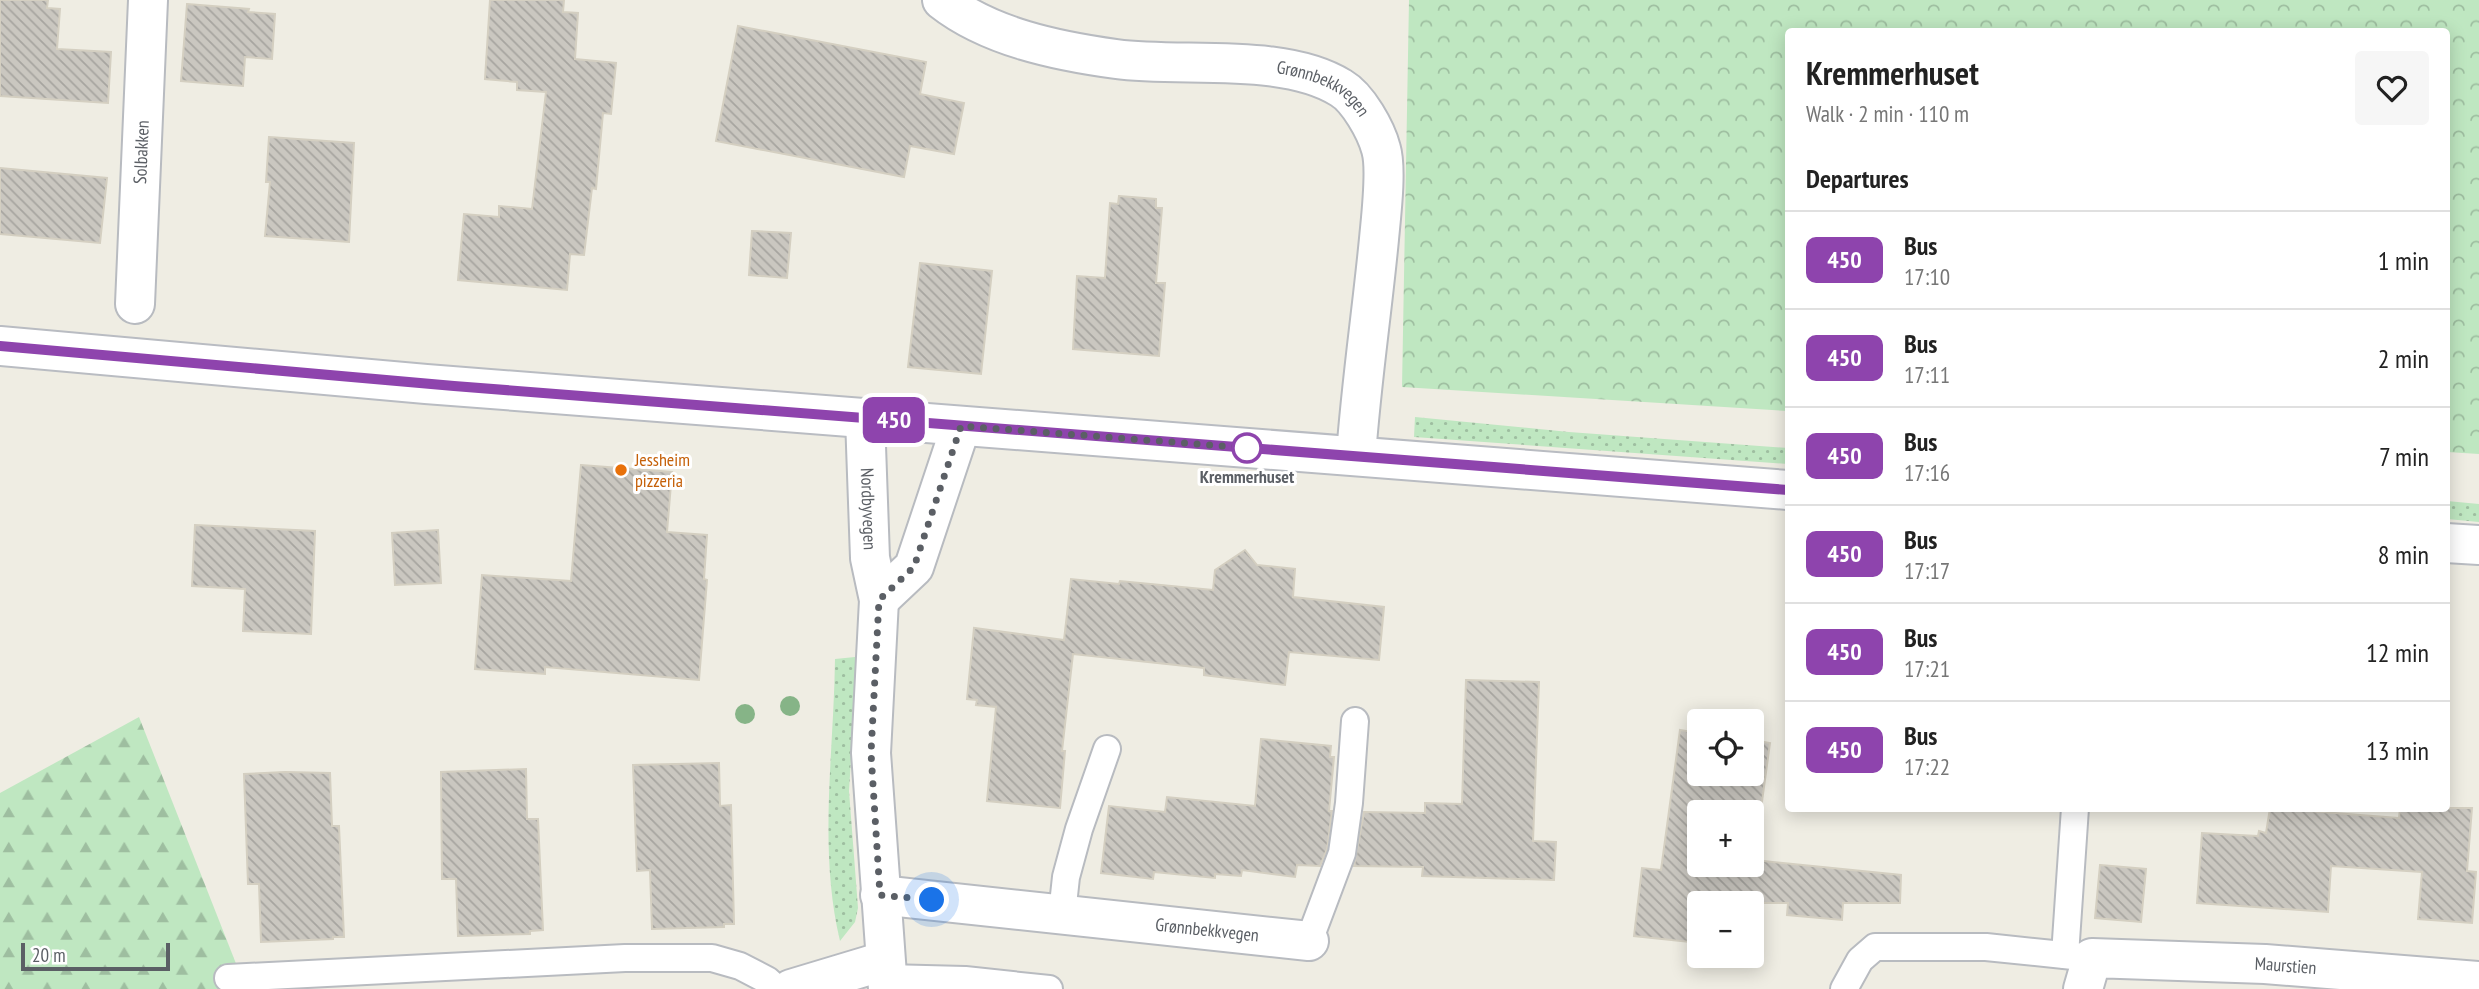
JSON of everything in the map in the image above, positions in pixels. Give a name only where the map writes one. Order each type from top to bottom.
[{"type":"street","name":"Solbakken","points":[[135,304],[148,0]]},
{"type":"street","name":"Grønnbekkvegen","points":[[942,0],[960,15],[1061,50],[1118,60],[1267,67],[1316,76],[1343,89],[1368,118],[1382,151],[1382,203],[1356,456]]},
{"type":"street","points":[[0,346],[426,384],[1785,491]]},
{"type":"street","name":"Nordbyvegen","points":[[866,418],[870,558],[879,600],[871,753],[886,976]]},
{"type":"street","points":[[879,600],[914,567],[961,426]]},
{"type":"street","points":[[2450,543],[2479,545]]},
{"type":"street","name":"Grønnbekkvegen","points":[[880,895],[1309,940]]},
{"type":"street","name":"Maurstien","points":[[2080,967],[2265,964],[2479,981]]},
{"type":"street","points":[[791,989],[886,976]]},
{"type":"lane","name":"Grønnbekkvegen","points":[[1309,940],[1342,853],[1355,721]]},
{"type":"lane","points":[[1062,914],[1066,877],[1079,829],[1107,748]]},
{"type":"lane","points":[[2075,812],[2080,967]]},
{"type":"lane","name":"Maurstien","points":[[1844,989],[1860,960],[1875,947],[1986,947],[2080,967]]},
{"type":"lane","points":[[246,981],[625,958],[712,958],[740,966],[767,980],[777,989]]},
{"type":"lane","points":[[886,976],[965,979],[1049,989]]},
{"type":"green space","points":[[1409,0],[2479,0],[2479,454],[2450,452],[2450,28],[1785,28],[1785,411],[1402,387]]},
{"type":"green space","points":[[1415,417],[1569,432],[1785,448],[1785,464],[1414,437]]},
{"type":"green space","points":[[2450,501],[2479,504],[2479,522],[2450,519]]},
{"type":"green space","points":[[855,657],[856,682],[849,791],[858,908],[855,922],[840,941],[833,906],[828,836],[835,659]]},
{"type":"green space","points":[[139,717],[246,989],[0,989],[0,793]]},
{"type":"building","points":[[0,0],[48,0],[47,8],[60,9],[57,49],[111,52],[108,103],[0,96]]},
{"type":"building","points":[[490,0],[564,0],[563,12],[578,13],[575,59],[616,63],[611,114],[603,113],[596,189],[592,188],[584,255],[570,254],[567,290],[458,280],[464,214],[499,217],[499,206],[532,209],[546,92],[517,90],[517,82],[485,79]]},
{"type":"building","points":[[187,4],[275,14],[272,59],[245,57],[243,86],[181,81]]},
{"type":"building","points":[[738,26],[926,62],[920,94],[964,103],[954,154],[910,146],[904,177],[716,141]]},
{"type":"building","points":[[269,137],[354,143],[349,242],[265,236],[270,182],[266,182]]},
{"type":"building","points":[[0,168],[107,178],[100,243],[0,234]]},
{"type":"building","points":[[1119,196],[1156,199],[1156,208],[1162,208],[1156,283],[1165,283],[1159,356],[1073,349],[1077,276],[1105,278],[1110,203],[1118,204]]},
{"type":"building","points":[[752,231],[791,233],[787,278],[749,275]]},
{"type":"building","points":[[920,263],[992,271],[981,374],[908,367]]},
{"type":"building","points":[[581,465],[672,472],[667,532],[707,535],[704,579],[707,580],[699,680],[545,667],[545,674],[475,669],[482,575],[571,581]]},
{"type":"building","points":[[195,525],[315,531],[311,634],[243,631],[245,589],[192,586]]},
{"type":"building","points":[[438,530],[441,583],[395,585],[392,533]]},
{"type":"building","points":[[1245,550],[1257,565],[1295,569],[1293,597],[1384,607],[1379,660],[1289,652],[1285,685],[1204,675],[1204,668],[1073,654],[1062,751],[1065,751],[1060,808],[987,801],[996,707],[976,705],[977,700],[967,699],[974,628],[1064,640],[1071,579],[1213,590],[1215,570]]},
{"type":"building","points":[[1466,680],[1539,682],[1533,841],[1556,842],[1554,880],[1422,876],[1423,867],[1354,866],[1364,812],[1425,813],[1425,803],[1462,804]]},
{"type":"building","points":[[1680,730],[1687,731],[1687,786],[1764,786],[1764,742],[1770,743],[1762,800],[1687,800],[1687,877],[1764,877],[1764,861],[1901,875],[1900,903],[1843,903],[1842,920],[1787,915],[1788,903],[1764,903],[1764,891],[1687,891],[1687,942],[1634,936],[1642,868],[1661,870]]},
{"type":"building","points":[[1261,739],[1331,746],[1330,757],[1334,757],[1329,811],[1332,811],[1327,849],[1320,866],[1297,865],[1295,877],[1242,870],[1241,876],[1215,874],[1215,878],[1154,872],[1153,879],[1101,873],[1109,806],[1165,812],[1167,797],[1255,806]]},
{"type":"building","points":[[719,763],[720,806],[731,805],[734,924],[724,924],[724,927],[652,929],[650,870],[637,871],[633,765]]},
{"type":"building","points":[[526,769],[527,819],[538,819],[543,930],[530,931],[530,934],[458,936],[456,879],[442,879],[441,772]]},
{"type":"building","points":[[330,773],[332,826],[339,826],[344,937],[261,942],[259,884],[248,884],[244,774]]},
{"type":"building","points":[[2450,808],[2472,808],[2467,871],[2476,872],[2472,923],[2418,919],[2422,872],[2331,866],[2328,912],[2197,903],[2202,833],[2258,836],[2259,831],[2266,833],[2269,812],[2322,812],[2399,818],[2400,812],[2450,812]]},
{"type":"building","points":[[2100,865],[2146,869],[2141,922],[2095,918]]},
{"type":"bus line","name":"450","points":[[0,346],[454,386],[1785,490]]},
{"type":"place","name":"Kremmerhuset","points":[[1247,448]]},
{"type":"place","name":"Jessheim pizzeria","points":[[621,470]]},
{"type":"route","points":[[932,900],[880,895],[871,753],[879,600],[914,567],[961,426],[1250,448],[1247,448]]}]
